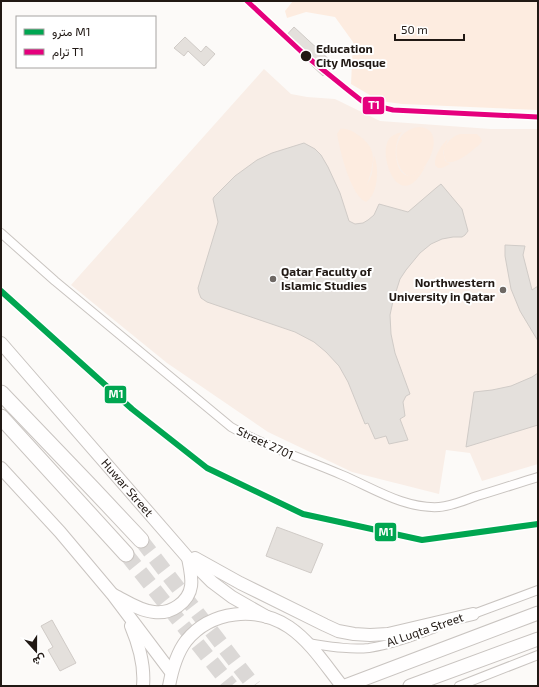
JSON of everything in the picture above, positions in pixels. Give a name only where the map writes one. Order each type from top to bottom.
[{"type":"highway","name":"Huwar Street","points":[[1,393],[141,540]]},
{"type":"highway","points":[[1,417],[126,554]]},
{"type":"main road","name":"Huwar Street","points":[[1,343],[184,554],[212,582],[232,597],[267,617]]},
{"type":"main road","points":[[1,468],[60,532],[113,594],[126,614],[171,672]]},
{"type":"main road","points":[[113,594],[145,610],[153,612],[164,612],[175,608],[184,601],[190,592],[192,581],[184,554]]},
{"type":"main road","points":[[184,554],[338,631],[370,635],[388,634],[473,614]]},
{"type":"main road","name":"Al Luqta Street","points":[[343,686],[538,613]]},
{"type":"main road","points":[[126,614],[136,637],[142,658],[144,674],[143,686]]},
{"type":"main road","points":[[169,686],[171,672],[177,656],[187,641],[199,628],[232,614],[250,614],[267,617],[288,627],[307,642],[343,686]]},
{"type":"main road","points":[[410,686],[538,638]]},
{"type":"street","name":"Street 2701","points":[[1,233],[54,281],[231,427],[249,437],[292,456],[343,475],[383,494],[426,507],[458,503],[538,477]]},
{"type":"street","name":"Al Luqta Street","points":[[307,642],[349,648],[370,648],[392,643],[538,590]]},
{"type":"street","points":[[459,686],[538,655]]},
{"type":"shaded area","points":[[293,1],[538,1],[538,110],[402,104],[380,101],[351,84],[353,42],[335,17],[306,12],[287,18],[285,11]]},
{"type":"shaded area","name":"Qatar Faculty of Islamic Studies","points":[[264,69],[291,94],[335,99],[380,121],[491,129],[538,129],[538,464],[482,481],[470,453],[446,450],[439,494],[352,472],[268,432],[167,363],[71,285]]},
{"type":"shaded area","points":[[419,127],[428,129],[432,135],[434,143],[432,152],[423,168],[417,174],[410,176],[405,174],[398,162],[396,153],[397,145],[401,137],[408,131]]},
{"type":"shaded area","points":[[340,129],[347,129],[354,132],[370,146],[373,164],[367,185],[372,174],[374,156],[375,158],[377,175],[375,188],[370,198],[366,202],[360,198],[355,191],[347,171],[337,134]]},
{"type":"shaded area","points":[[402,132],[398,139],[396,158],[402,173],[408,176],[416,174],[426,165],[416,180],[408,186],[400,184],[393,178],[386,157],[386,147],[389,139],[393,135]]},
{"type":"shaded area","points":[[460,134],[477,134],[482,141],[460,159],[447,162],[444,149],[452,138]]},
{"type":"shaded area","points":[[448,139],[443,152],[445,161],[450,164],[442,168],[438,168],[435,165],[437,154]]},
{"type":"building","points":[[294,27],[334,64],[323,76],[283,39]]},
{"type":"building","points":[[185,37],[201,52],[206,46],[215,54],[204,66],[188,51],[184,56],[174,48]]},
{"type":"building","points":[[304,143],[315,149],[321,155],[340,193],[349,221],[355,224],[363,223],[374,215],[379,204],[408,212],[441,184],[462,209],[468,231],[465,235],[462,237],[442,239],[431,244],[420,253],[400,279],[393,301],[390,315],[391,334],[395,353],[410,394],[406,396],[403,402],[405,416],[400,419],[408,440],[389,444],[386,436],[375,439],[368,423],[365,424],[348,382],[339,366],[314,342],[295,332],[207,302],[201,298],[199,293],[198,288],[218,222],[213,199],[214,197],[235,176],[257,160],[272,153]]},
{"type":"building","points":[[505,245],[525,246],[523,255],[532,290],[538,286],[538,341],[520,311],[511,289],[505,256]]},
{"type":"building","points":[[538,373],[538,425],[466,447],[474,392],[511,386]]},
{"type":"building","points":[[277,527],[323,544],[311,573],[266,556]]},
{"type":"building","points":[[52,620],[76,663],[60,671],[48,650],[53,647],[41,626]]},
{"type":"tunnel","points":[[141,540],[254,686]]},
{"type":"tunnel","points":[[126,554],[231,686]]},
{"type":"metro line","name":"M1","points":[[1,291],[132,409],[207,468],[303,514],[422,540],[538,524]]},
{"type":"tram line","name":"T1","points":[[247,1],[306,56],[362,101],[369,104],[393,110],[538,117]]},
{"type":"place","name":"Education City Mosque","points":[[306,56]]},
{"type":"place","name":"Qatar Faculty of Islamic Studies","points":[[273,279]]},
{"type":"place","name":"Northwestern University in Qatar","points":[[503,290]]}]
